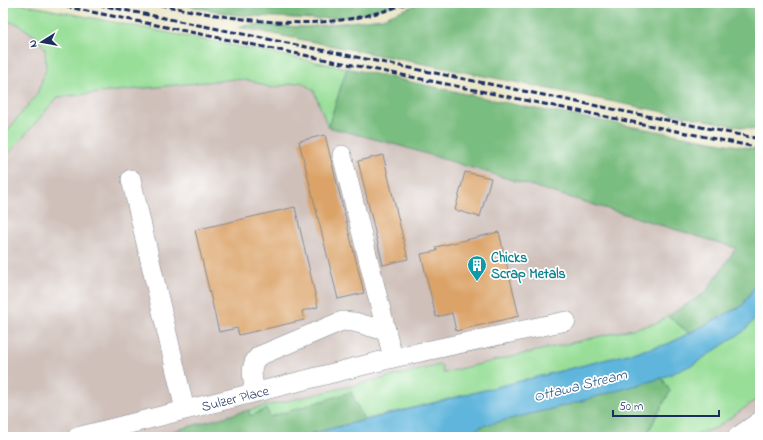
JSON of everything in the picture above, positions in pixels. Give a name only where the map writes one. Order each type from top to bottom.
[{"type":"street","points":[[342,155],[393,358]]},
{"type":"street","points":[[131,179],[185,410]]},
{"type":"street","points":[[255,392],[251,371],[255,360],[259,356],[342,321],[354,322],[386,331]]},
{"type":"street","name":"Sulzer Place","points":[[77,437],[393,358],[566,321]]},
{"type":"street","points":[[736,437],[760,421]]},
{"type":"shaded area","points":[[3,20],[18,24],[35,36],[45,48],[46,69],[37,94],[3,136]]},
{"type":"shaded area","points":[[236,79],[252,81],[271,88],[301,82],[314,91],[328,127],[397,145],[737,248],[705,293],[657,323],[443,373],[441,365],[249,410],[151,437],[3,437],[3,160],[57,97]]},
{"type":"shaded area","points":[[760,397],[760,437],[689,437],[716,428]]},
{"type":"green space","points":[[3,3],[17,3],[347,68],[328,127],[314,91],[301,82],[271,88],[252,81],[236,79],[58,97],[3,160],[3,136],[37,94],[46,69],[45,48],[35,36],[18,24],[3,20]]},
{"type":"green space","points":[[175,3],[400,3],[351,17],[314,19],[235,15]]},
{"type":"green space","points":[[421,3],[760,3],[760,131],[238,27],[248,25],[307,27],[382,18]]},
{"type":"green space","points":[[347,68],[526,107],[760,150],[760,278],[742,306],[689,333],[668,316],[705,293],[736,248],[397,145],[328,127]]},
{"type":"green space","points":[[760,313],[760,397],[716,428],[689,437],[646,436],[670,391],[662,378],[694,364],[744,331]]},
{"type":"green space","points":[[668,316],[689,333],[668,344],[364,420],[351,393],[270,417],[250,416],[249,410],[441,365],[443,373],[657,323]]},
{"type":"green space","points":[[662,378],[670,391],[646,436],[466,437],[482,426],[567,405]]},
{"type":"green space","points":[[351,392],[364,420],[298,437],[151,437],[249,410],[250,416],[267,409],[270,417]]},
{"type":"water","name":"Ottawa Stream","points":[[760,278],[760,313],[744,331],[694,364],[662,378],[567,405],[482,426],[466,437],[298,437],[668,344],[742,306]]},
{"type":"building","points":[[325,135],[364,293],[338,299],[299,141]]},
{"type":"building","points":[[383,155],[408,259],[383,265],[358,161]]},
{"type":"building","points":[[465,172],[491,178],[480,217],[455,210]]},
{"type":"building","points":[[295,207],[318,307],[302,311],[304,320],[239,335],[237,328],[219,332],[195,230]]},
{"type":"building","name":"Chicks Scrap Metals","points":[[499,232],[519,316],[456,331],[452,313],[436,317],[421,254],[437,251],[436,247]]},
{"type":"railway","points":[[48,3],[760,148]]},
{"type":"railway","points":[[90,3],[760,139]]},
{"type":"railway","points":[[151,3],[215,15],[279,22],[343,20],[375,13],[407,3]]},
{"type":"place","name":"Chicks Scrap Metals","points":[[477,282]]}]
